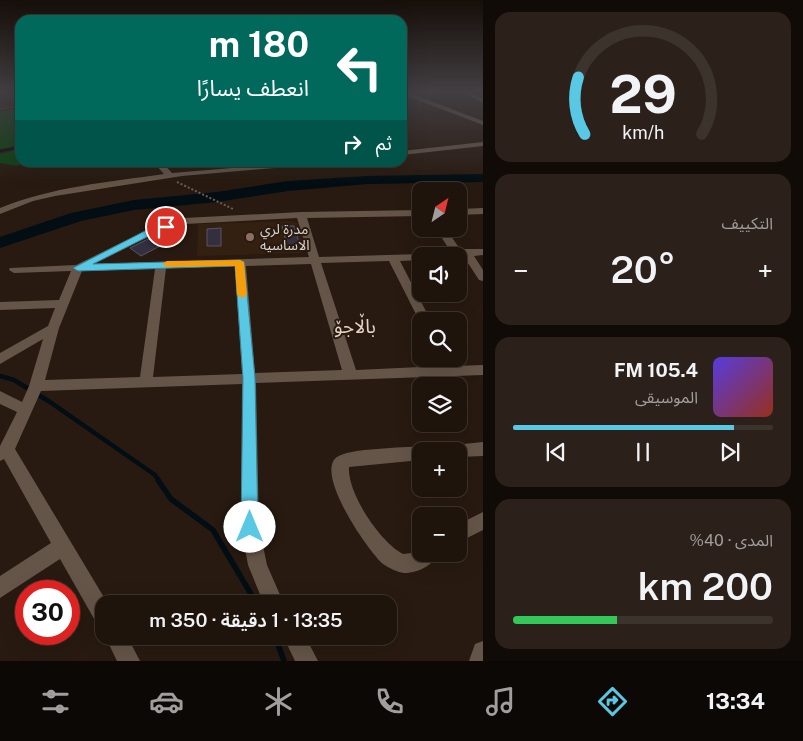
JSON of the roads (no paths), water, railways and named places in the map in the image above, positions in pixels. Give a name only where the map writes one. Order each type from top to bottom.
[{"type":"street","points":[[407,152],[483,144]]},
{"type":"street","points":[[162,167],[170,176]]},
{"type":"street","points":[[0,211],[30,199],[55,193],[170,176],[279,167]]},
{"type":"street","points":[[468,212],[483,211]]},
{"type":"street","points":[[95,601],[4,452],[36,386],[53,328],[78,268],[148,233],[184,221],[301,214],[412,213]]},
{"type":"street","points":[[301,214],[350,373]]},
{"type":"street","points":[[467,253],[483,252]]},
{"type":"street","points":[[14,270],[412,257]]},
{"type":"street","points":[[393,258],[420,312]]},
{"type":"street","points":[[467,260],[483,278]]},
{"type":"street","points":[[240,262],[249,378],[250,527],[258,565],[270,595]]},
{"type":"street","points":[[146,382],[161,264]]},
{"type":"street","points":[[0,306],[63,304]]},
{"type":"street","points":[[0,359],[53,328]]},
{"type":"street","points":[[36,386],[249,378],[423,367]]},
{"type":"street","points":[[461,367],[483,370]]},
{"type":"street","points":[[0,396],[25,410]]},
{"type":"street","points":[[467,450],[483,449]]},
{"type":"street","points":[[412,455],[348,459],[341,463],[339,470],[352,506],[385,555],[399,563],[416,562]]},
{"type":"street","points":[[467,529],[483,521]]},
{"type":"street","points":[[0,588],[63,546]]},
{"type":"street","points":[[119,645],[125,659]]},
{"type":"street","points":[[298,645],[307,661]]},
{"type":"street","points":[[480,661],[483,652]]},
{"type":"waterway","points":[[0,151],[15,148]]},
{"type":"waterway","points":[[0,243],[77,217],[134,205],[217,197],[288,186],[367,180],[483,178]]},
{"type":"waterway","points":[[0,376],[14,380],[50,402],[155,475],[159,481]]},
{"type":"waterway","points":[[158,480],[171,499],[213,530],[252,595]]},
{"type":"waterway","points":[[278,645],[284,661]]},
{"type":"place","name":"مدرة لري الاساسیه","points":[[250,237]]},
{"type":"district","name":"باڵاجۆ","points":[[355,326]]}]
